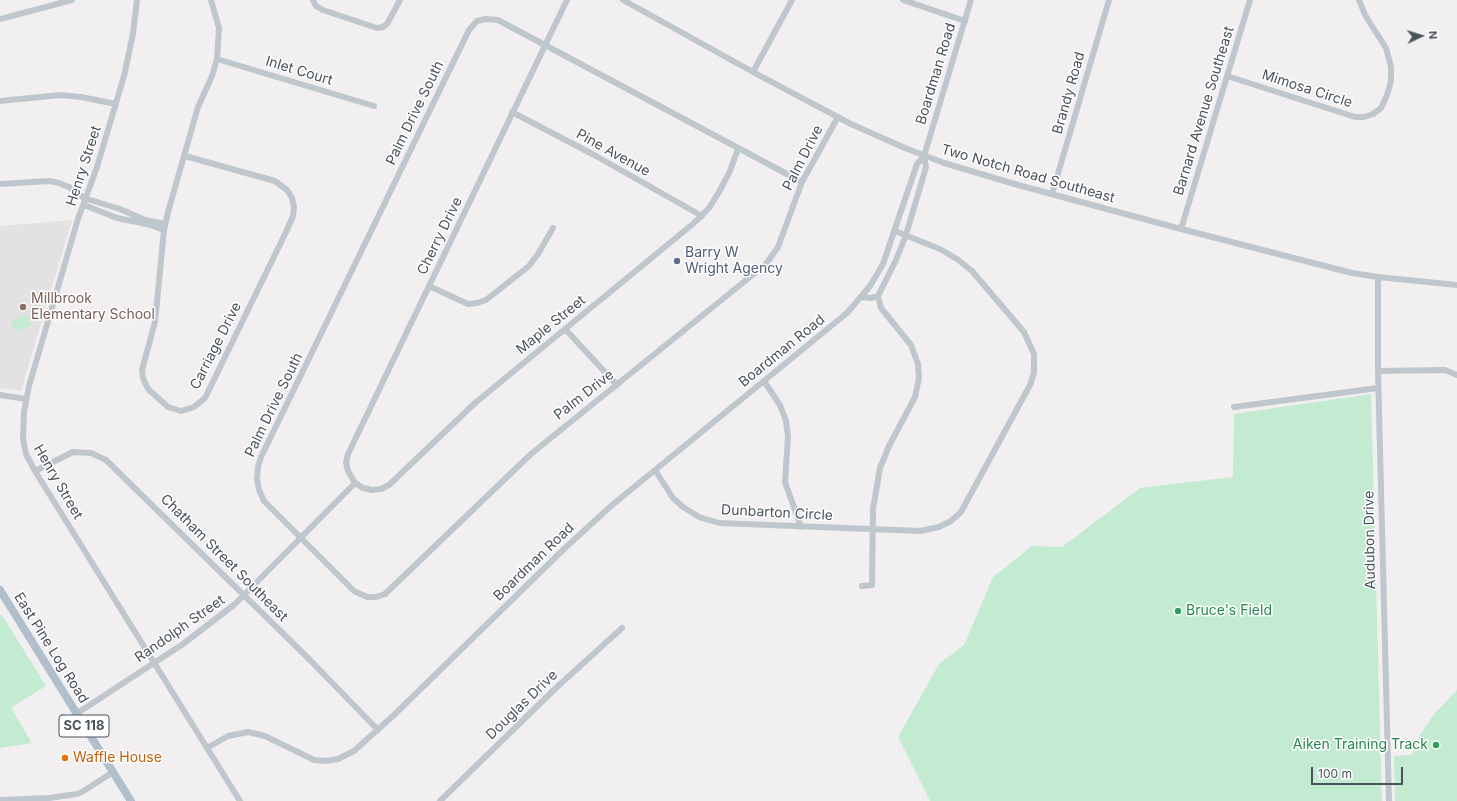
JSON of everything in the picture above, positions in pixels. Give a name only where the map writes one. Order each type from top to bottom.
[{"type":"main road","name":"East Pine Log Road","points":[[0,592],[131,801]]},
{"type":"street","points":[[0,19],[72,0]]},
{"type":"street","name":"Henry Street","points":[[137,0],[133,34],[116,104],[85,201],[26,399],[23,439],[26,454],[35,471],[240,801]]},
{"type":"street","name":"Carriage Drive","points":[[185,156],[275,181],[287,190],[292,198],[294,207],[287,230],[205,398],[198,405],[185,410],[176,410],[168,407],[148,389],[143,378],[143,365],[155,322],[164,227],[198,107],[212,76],[217,60],[219,28],[211,0]]},
{"type":"street","points":[[313,0],[316,6],[323,10],[377,28],[383,27],[387,24],[400,0]]},
{"type":"street","name":"Cherry Drive","points":[[355,483],[346,467],[348,454],[567,0]]},
{"type":"street","name":"Two Notch Road Southeast","points":[[623,0],[752,72],[838,117],[924,156],[1052,194],[1352,273],[1457,285]]},
{"type":"street","points":[[752,72],[792,0]]},
{"type":"street","points":[[904,0],[965,21]]},
{"type":"street","name":"Boardman Road","points":[[208,748],[228,736],[242,732],[253,733],[278,742],[308,759],[332,761],[349,755],[378,730],[565,548],[611,506],[846,313],[861,297],[883,264],[917,164],[924,156],[971,0]]},
{"type":"street","name":"Brandy Road","points":[[1052,194],[1109,0]]},
{"type":"street","name":"Barnard Avenue Southeast","points":[[1181,229],[1250,0]]},
{"type":"street","name":"Mimosa Circle","points":[[1227,76],[1355,117],[1364,117],[1372,114],[1381,108],[1387,95],[1391,81],[1391,67],[1386,48],[1365,15],[1359,0]]},
{"type":"street","name":"Palm Drive South","points":[[302,538],[266,504],[261,496],[257,479],[259,462],[469,30],[474,24],[481,20],[494,19],[545,44],[738,149],[802,182]]},
{"type":"street","name":"Inlet Court","points":[[217,60],[374,106]]},
{"type":"street","points":[[0,101],[60,94],[116,104]]},
{"type":"street","name":"Pine Avenue","points":[[512,112],[590,153],[702,216]]},
{"type":"street","name":"Palm Drive","points":[[302,538],[358,594],[371,597],[385,594],[531,454],[766,264],[778,247],[802,182],[838,117]]},
{"type":"street","name":"Maple Street","points":[[355,483],[363,488],[372,490],[381,489],[389,485],[475,403],[702,216],[725,182],[738,149]]},
{"type":"street","name":"Boardman Road","points":[[878,296],[896,260],[906,235],[926,167],[924,156]]},
{"type":"street","points":[[0,184],[54,182],[64,184],[85,201],[116,218],[164,227]]},
{"type":"street","points":[[85,201],[120,209],[164,227]]},
{"type":"street","points":[[429,286],[468,304],[486,300],[528,266],[538,254],[553,228]]},
{"type":"street","name":"Dunbarton Circle","points":[[655,470],[673,498],[683,507],[699,517],[725,524],[872,530],[926,530],[939,527],[956,517],[973,491],[1030,385],[1034,373],[1034,354],[1027,336],[979,278],[965,264],[949,253],[895,231]]},
{"type":"street","name":"Audubon Drive","points":[[1378,277],[1378,388],[1389,801]]},
{"type":"street","points":[[861,297],[871,298],[878,296],[881,308],[911,345],[918,364],[919,378],[915,397],[889,446],[880,468],[875,491],[872,530],[872,586],[862,586]]},
{"type":"street","points":[[565,329],[617,385]]},
{"type":"street","points":[[1378,371],[1445,370],[1457,375]]},
{"type":"street","points":[[764,381],[777,400],[786,421],[788,436],[785,482],[801,527]]},
{"type":"street","points":[[1234,407],[1378,388]]},
{"type":"street","points":[[0,395],[26,399]]},
{"type":"street","name":"Chatham Street Southeast","points":[[35,471],[73,452],[91,453],[102,457],[128,480],[378,730]]},
{"type":"street","name":"Randolph Street","points":[[76,714],[201,632],[244,596],[355,483]]},
{"type":"street","name":"Douglas Drive","points":[[440,801],[622,628]]},
{"type":"street","points":[[0,800],[49,798],[77,794],[113,772]]},
{"type":"shaded area","name":"Millbrook Elementary School","points":[[72,220],[21,391],[0,388],[0,226]]},
{"type":"green space","points":[[26,314],[32,325],[16,332],[11,321]]},
{"type":"green space","name":"Bruce's Field","points":[[1371,394],[1382,801],[930,801],[898,737],[939,664],[964,645],[993,577],[1032,546],[1062,547],[1140,488],[1233,477],[1234,414]]},
{"type":"green space","points":[[0,615],[2,615],[46,686],[11,708],[32,743],[0,748]]},
{"type":"green space","name":"Aiken Training Track","points":[[1457,690],[1457,801],[1395,801],[1394,756],[1412,755],[1420,735],[1435,713]]},
{"type":"place","name":"Barry W Wright Agency","points":[[677,261]]},
{"type":"place","name":"Millbrook Elementary School","points":[[23,307]]},
{"type":"place","name":"Bruce's Field","points":[[1178,611]]},
{"type":"place","name":"Aiken Training Track","points":[[1436,745]]},
{"type":"place","name":"Waffle House","points":[[65,758]]}]
